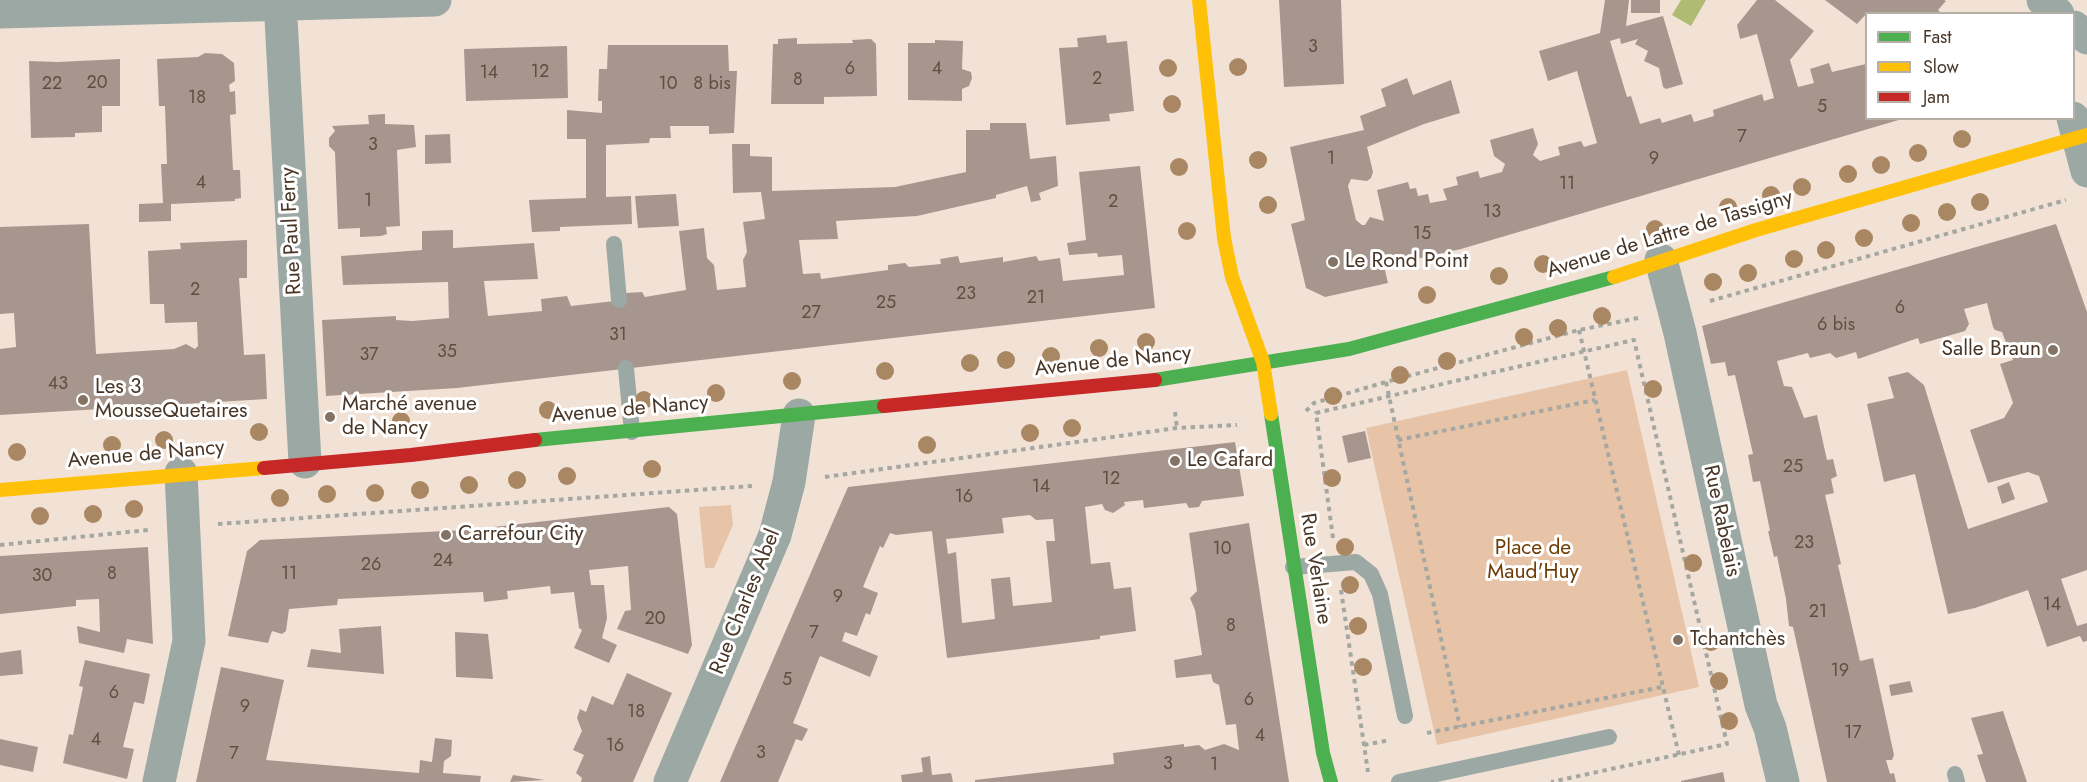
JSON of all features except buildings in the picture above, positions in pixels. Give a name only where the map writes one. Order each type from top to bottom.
[{"type":"main road","name":"Rue Verlaine","points":[[1199,0],[1224,238],[1232,277],[1263,362],[1323,753],[1331,782]]},
{"type":"main road","name":"Avenue de Lattre de Tassigny","points":[[1263,362],[1361,346],[1600,281],[1661,260],[2079,131]]},
{"type":"main road","name":"Avenue de Nancy","points":[[0,490],[305,462],[411,455],[467,447],[1161,380],[1263,362]]},
{"type":"street","points":[[0,12],[280,1],[435,0]]},
{"type":"street","name":"Rue Paul Ferry","points":[[280,1],[305,462]]},
{"type":"street","points":[[2075,28],[2087,38]]},
{"type":"street","points":[[2079,131],[2087,171]]},
{"type":"street","name":"Rue Rabelais","points":[[1661,260],[1680,333],[1761,705],[1770,728],[1783,782]]},
{"type":"street","name":"Rue Charles Abel","points":[[670,782],[775,535],[789,482],[799,415]]},
{"type":"street","points":[[159,782],[189,641],[181,473]]},
{"type":"lane","points":[[614,244],[619,300]]},
{"type":"lane","points":[[626,368],[632,432]]},
{"type":"lane","points":[[1293,567],[1356,562],[1371,574],[1380,594],[1405,716]]},
{"type":"lane","points":[[1400,782],[1609,737]]},
{"type":"path","points":[[1579,330],[1679,756]]},
{"type":"path","points":[[1370,782],[1316,413],[1634,340],[1727,744],[1551,782]]},
{"type":"path","points":[[1386,382],[1460,727]]},
{"type":"path","points":[[1398,440],[1595,400]]},
{"type":"path","points":[[0,545],[183,526],[789,482],[1177,428],[1239,425]]},
{"type":"path","points":[[1417,735],[1662,687]]},
{"type":"path","points":[[1364,745],[1396,739]]},
{"type":"green space","name":"Place de Maud'Huy","points":[[1627,370],[1699,687],[1437,745],[1366,428]]},
{"type":"green space","points":[[731,505],[733,525],[714,568],[705,568],[699,507]]},
{"type":"shaded area","points":[[1681,0],[1706,0],[1691,26],[1672,15]]},
{"type":"traffic: fast","points":[[1155,380],[1349,349],[1614,277]]},
{"type":"traffic: fast","points":[[535,440],[884,406]]},
{"type":"traffic: fast","points":[[1271,414],[1323,753],[1331,782]]},
{"type":"traffic: slow","points":[[1199,0],[1224,238],[1232,277],[1263,362],[1271,414]]},
{"type":"traffic: slow","points":[[1614,277],[1756,230],[2087,135]]},
{"type":"traffic: slow","points":[[0,490],[264,468]]},
{"type":"traffic: jam","points":[[884,406],[1155,380]]},
{"type":"traffic: jam","points":[[264,468],[411,455],[535,440]]},
{"type":"place","name":"Le Rond Point","points":[[1333,262]]},
{"type":"place","name":"Salle Braun","points":[[2053,350]]},
{"type":"place","name":"Les 3 MousseQuetaires","points":[[83,400]]},
{"type":"place","name":"Marché avenue de Nancy","points":[[330,417]]},
{"type":"place","name":"Le Cafard","points":[[1175,461]]},
{"type":"place","name":"Carrefour City","points":[[446,535]]},
{"type":"place","name":"Tchantchès","points":[[1678,640]]}]
